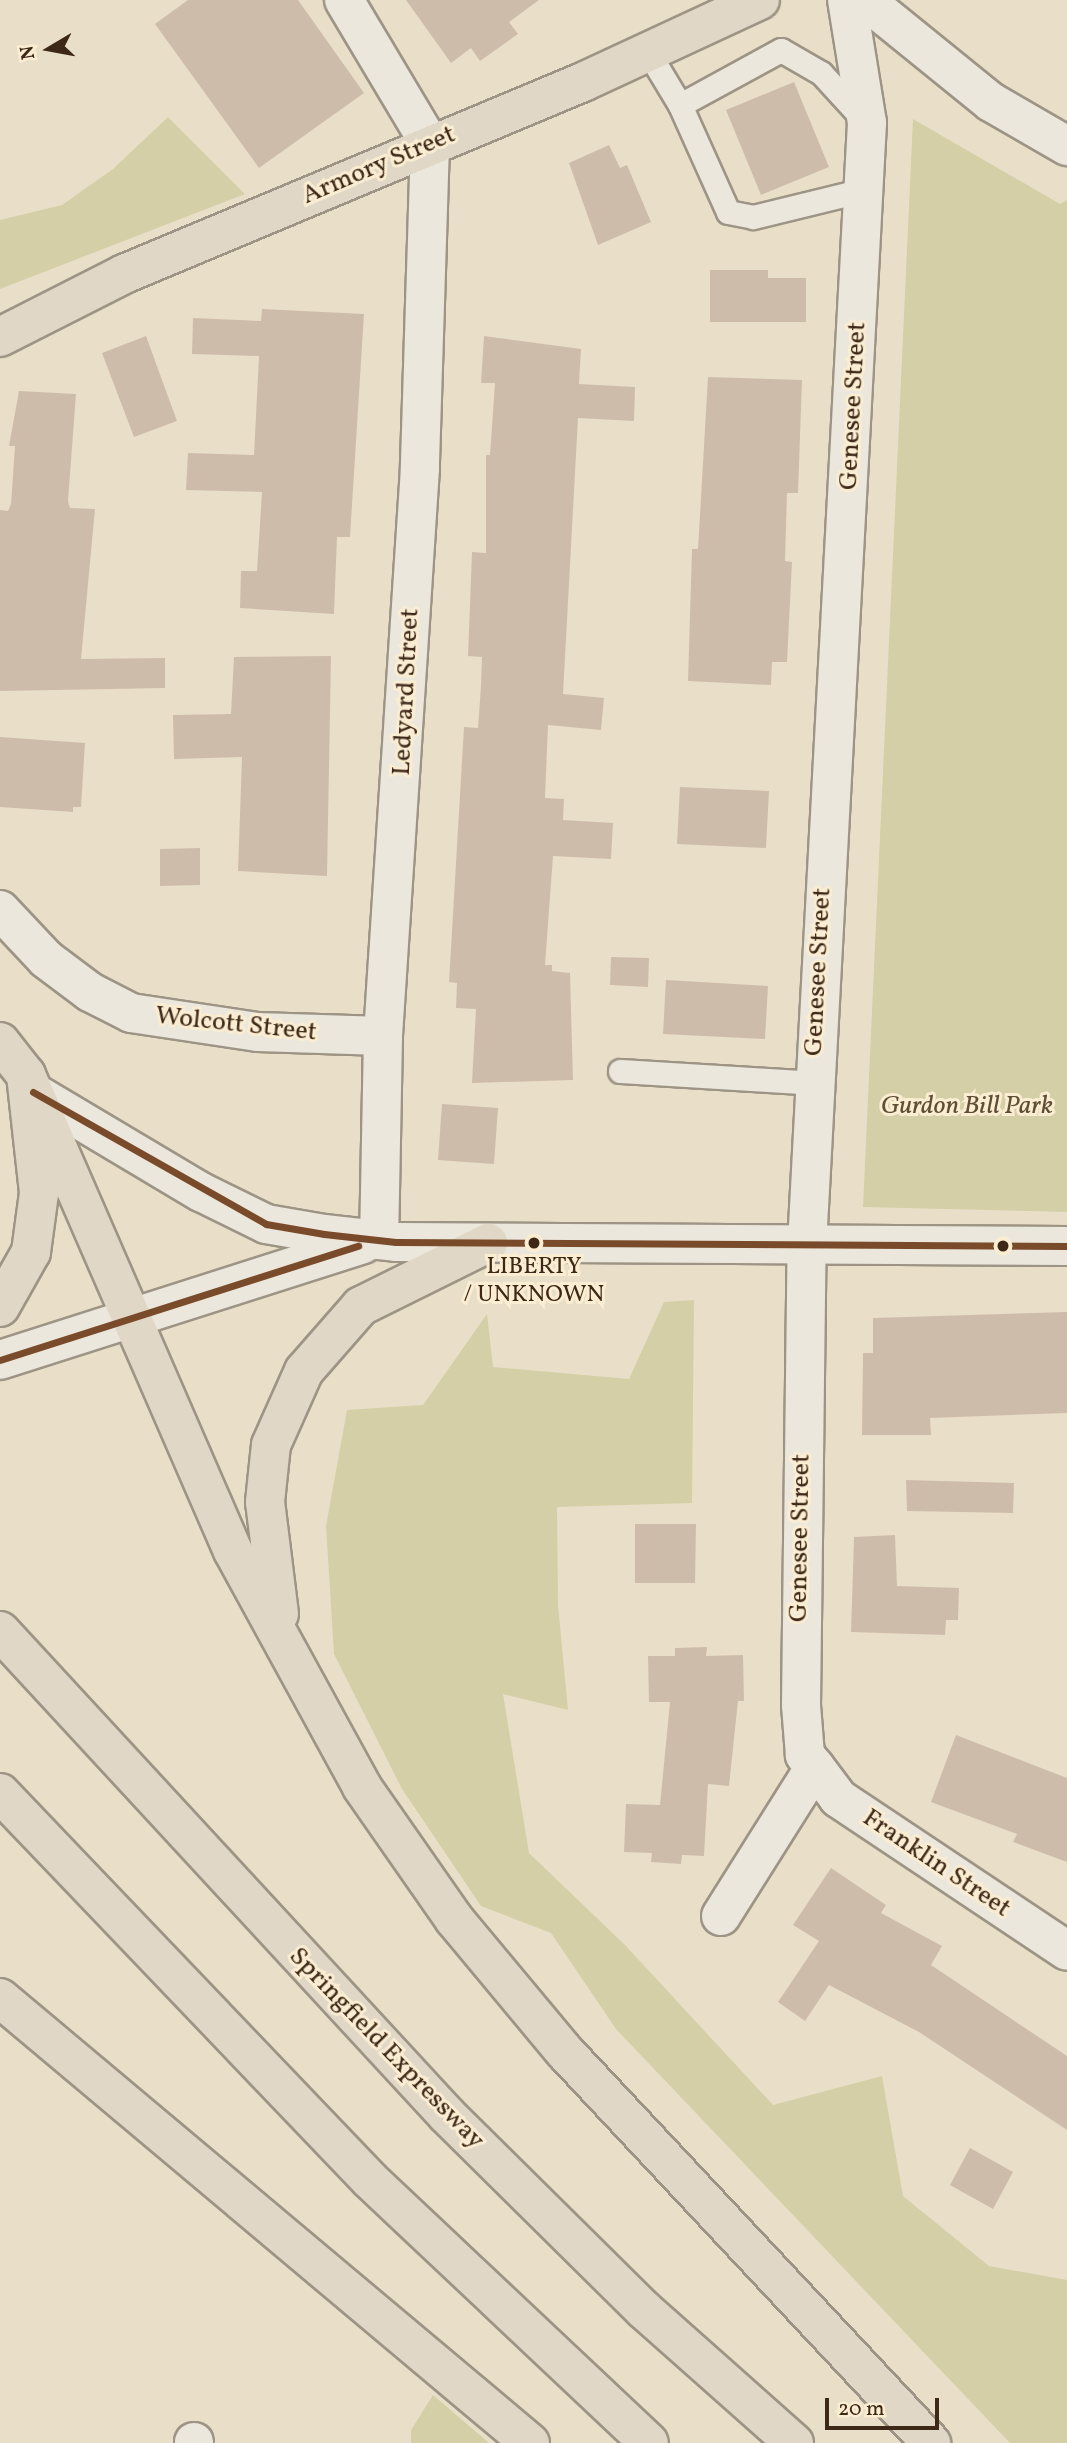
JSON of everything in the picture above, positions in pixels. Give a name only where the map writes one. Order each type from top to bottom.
[{"type":"main road","name":"Armory Street","points":[[0,337],[124,274],[648,52],[760,0]]},
{"type":"main road","points":[[0,1042],[29,1083],[233,1551],[362,1787],[454,1919],[565,2052],[932,2443]]},
{"type":"main road","points":[[0,1307],[22,1276],[38,1225],[38,1164],[29,1083]]},
{"type":"main road","points":[[286,1651],[265,1503],[271,1445],[304,1371],[361,1306],[488,1243]]},
{"type":"main road","name":"Springfield Expressway","points":[[0,1631],[447,2115],[643,2309],[794,2443]]},
{"type":"main road","points":[[0,1793],[370,2180],[649,2443]]},
{"type":"main road","points":[[0,1998],[530,2443]]},
{"type":"street","points":[[344,0],[430,144]]},
{"type":"street","name":"Genesee Street","points":[[815,1767],[805,1755],[801,1705],[807,1245],[867,123],[847,0]]},
{"type":"street","points":[[865,0],[991,102],[1067,146]]},
{"type":"street","name":"Ledyard Street","points":[[379,1240],[383,1037],[419,482],[430,144]]},
{"type":"street","name":"Wolcott Street","points":[[0,910],[46,959],[90,992],[131,1013],[246,1031],[383,1037]]},
{"type":"street","points":[[29,1083],[201,1192],[267,1224],[379,1240],[488,1243],[1067,1246]]},
{"type":"street","points":[[0,1360],[32,1354],[131,1316],[379,1240]]},
{"type":"street","points":[[721,1916],[815,1767]]},
{"type":"street","name":"Franklin Street","points":[[815,1767],[838,1798],[1067,1951]]},
{"type":"lane","points":[[680,105],[781,51],[821,73],[867,123]]},
{"type":"lane","points":[[648,52],[680,105],[728,212],[753,217],[864,190]]},
{"type":"lane","points":[[620,1071],[814,1083]]},
{"type":"green space","points":[[168,117],[245,194],[0,289],[0,220],[62,205],[113,169]]},
{"type":"green space","name":"Gurdon Bill Park","points":[[913,119],[1060,204],[1067,200],[1067,1212],[863,1207]]},
{"type":"green space","points":[[694,1300],[692,1503],[557,1507],[558,1605],[568,1710],[503,1694],[529,1853],[625,1945],[773,2105],[882,2076],[903,2196],[989,2266],[1067,2280],[1067,2443],[1010,2443],[616,2029],[551,1933],[481,1906],[402,1789],[334,1654],[326,1526],[347,1410],[423,1405],[487,1314],[493,1367],[629,1379],[664,1302]]},
{"type":"green space","points":[[433,2395],[489,2443],[411,2443],[411,2430]]},
{"type":"building","points":[[188,0],[298,0],[364,93],[259,168],[155,24]]},
{"type":"building","points":[[406,0],[539,0],[509,22],[518,34],[480,61],[471,48],[451,63]]},
{"type":"building","points":[[794,82],[829,167],[761,195],[726,110]]},
{"type":"building","points":[[609,145],[620,168],[627,165],[651,222],[598,245],[569,163]]},
{"type":"building","points":[[710,270],[768,270],[768,278],[806,278],[806,322],[710,322]]},
{"type":"building","points":[[262,309],[364,314],[350,537],[337,537],[334,614],[240,608],[241,571],[257,571],[262,492],[186,490],[188,453],[254,455],[259,356],[192,354],[193,318],[261,321]]},
{"type":"building","points":[[146,336],[177,421],[134,437],[102,353]]},
{"type":"building","points":[[484,336],[581,349],[579,384],[635,387],[634,421],[578,418],[563,694],[604,698],[601,730],[548,725],[545,798],[564,799],[563,820],[613,823],[611,859],[553,856],[545,965],[552,965],[552,971],[570,973],[573,1080],[472,1083],[476,1009],[456,1008],[457,983],[449,982],[464,727],[478,728],[481,686],[482,657],[468,656],[472,552],[486,553],[486,455],[490,455],[495,383],[481,383]]},
{"type":"building","points":[[708,377],[802,380],[798,493],[787,493],[785,561],[792,562],[787,662],[772,662],[771,685],[688,681],[692,549],[698,549]]},
{"type":"building","points":[[19,391],[76,394],[68,501],[70,508],[95,509],[81,659],[165,658],[165,688],[0,691],[0,510],[8,511],[11,504],[15,446],[9,446]]},
{"type":"building","points":[[331,656],[327,876],[238,871],[242,757],[174,759],[173,715],[231,714],[234,657]]},
{"type":"building","points":[[0,737],[85,743],[81,807],[73,807],[73,812],[0,807]]},
{"type":"building","points":[[680,787],[769,791],[766,848],[677,844]]},
{"type":"building","points":[[200,848],[200,885],[160,886],[160,849]]},
{"type":"building","points":[[611,957],[649,958],[648,987],[610,985]]},
{"type":"building","points":[[666,980],[768,986],[765,1039],[663,1034]]},
{"type":"building","points":[[442,1104],[498,1108],[494,1164],[438,1160]]},
{"type":"building","points":[[1067,1312],[1067,1413],[930,1418],[931,1435],[862,1435],[863,1353],[873,1353],[873,1318]]},
{"type":"building","points":[[906,1480],[1014,1483],[1013,1513],[907,1511]]},
{"type":"building","points":[[635,1524],[696,1524],[695,1583],[635,1583]]},
{"type":"building","points":[[895,1535],[897,1586],[959,1588],[958,1620],[946,1620],[945,1635],[851,1632],[854,1537]]},
{"type":"building","points":[[707,1647],[706,1656],[743,1655],[744,1701],[738,1701],[729,1786],[708,1784],[704,1856],[682,1855],[681,1864],[651,1862],[652,1853],[624,1852],[626,1804],[660,1805],[670,1702],[649,1702],[648,1656],[675,1656],[675,1648]]},
{"type":"building","points":[[956,1735],[1067,1778],[1067,1862],[1013,1842],[1017,1834],[931,1802]]},
{"type":"building","points":[[831,1868],[886,1905],[881,1913],[942,1946],[931,1965],[1067,2056],[1067,2130],[919,2032],[829,1985],[805,2021],[778,2002],[819,1941],[793,1925]]},
{"type":"building","points":[[970,2148],[1013,2172],[993,2209],[950,2185]]},
{"type":"transit line","points":[[33,1092],[266,1224],[324,1234],[396,1242],[1067,1246]]},
{"type":"transit line","points":[[0,1360],[358,1246]]},
{"type":"place","name":"LIBERTY / UNKNOWN","points":[[534,1243]]}]
